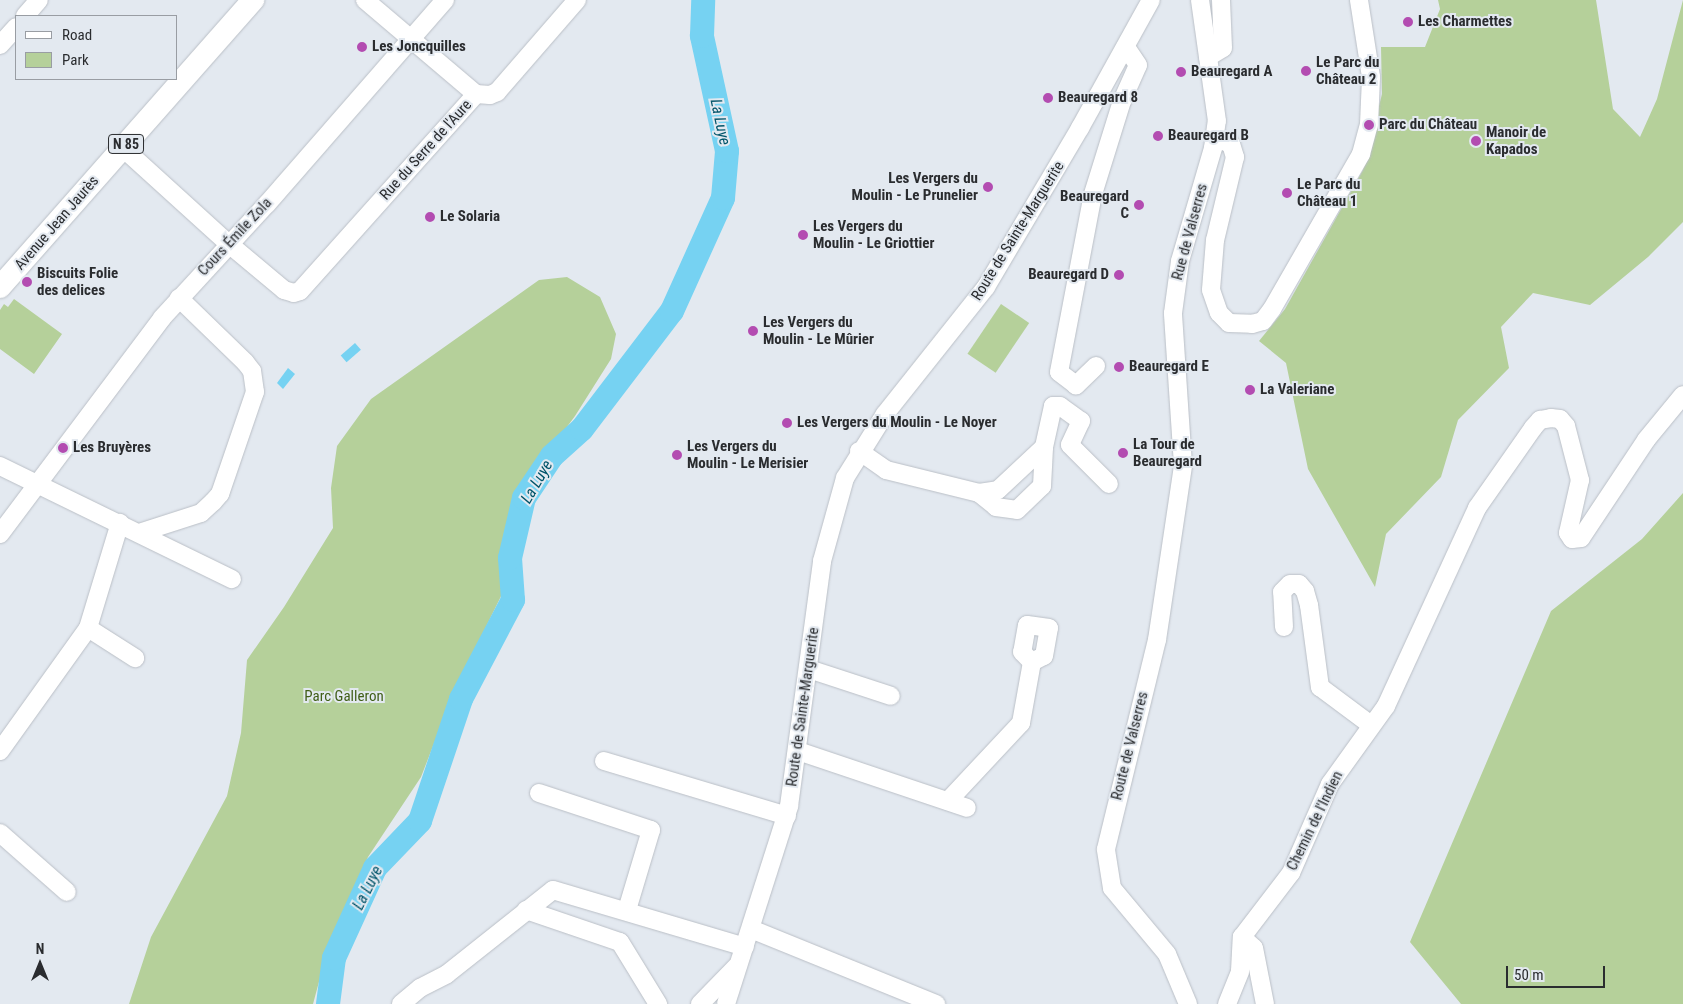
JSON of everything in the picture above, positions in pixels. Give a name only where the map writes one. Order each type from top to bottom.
[{"type":"main road","name":"Avenue Jean Jaurès","points":[[0,287],[252,0]]},
{"type":"street","points":[[26,15],[39,0]]},
{"type":"street","points":[[365,0],[476,94]]},
{"type":"street","name":"Cours Émile Zola","points":[[0,534],[110,384],[179,298],[446,0]]},
{"type":"street","name":"Rue du Serre de l'Aure","points":[[229,244],[284,290],[294,293],[300,291],[476,94],[483,96],[497,92],[577,0]]},
{"type":"street","name":"Route de Sainte-Marguerite","points":[[726,1004],[787,816],[829,531],[845,478],[859,451],[885,414],[986,287],[1126,48],[1151,0]]},
{"type":"street","name":"Rue de Valserres","points":[[1183,465],[1182,414],[1174,338],[1175,294],[1180,261],[1216,137],[1216,106],[1200,0]]},
{"type":"street","points":[[1208,57],[1223,48],[1221,0]]},
{"type":"street","points":[[1216,137],[1231,144],[1235,157],[1215,240],[1211,290],[1219,313],[1229,323],[1252,324],[1263,321],[1272,310],[1361,154],[1372,103],[1371,77],[1359,0]]},
{"type":"street","points":[[0,46],[15,28]]},
{"type":"street","points":[[1096,366],[1076,385],[1059,372],[1093,194],[1122,101],[1138,65],[1126,48]]},
{"type":"street","points":[[123,148],[229,244]]},
{"type":"street","points":[[142,532],[202,513],[220,494],[255,392],[252,371],[245,362],[179,298]]},
{"type":"street","name":"Chemin de l'Indien","points":[[1242,937],[1291,873],[1330,784],[1370,725],[1386,706],[1430,614],[1477,508],[1540,420],[1560,419],[1566,426],[1580,480],[1568,533],[1572,539],[1581,538],[1646,440],[1683,395]]},
{"type":"street","points":[[979,493],[996,507],[1018,510],[1042,486],[1044,446],[1053,406],[1060,406],[1081,421],[1070,444],[1109,484]]},
{"type":"street","points":[[859,451],[886,470],[979,493],[998,490],[1044,446]]},
{"type":"street","name":"Route de Valserres","points":[[1183,465],[1157,640],[1110,827],[1106,864],[1112,888],[1120,900],[1167,954],[1188,1004]]},
{"type":"street","points":[[0,466],[142,532],[232,579]]},
{"type":"street","points":[[0,752],[88,628],[120,523]]},
{"type":"street","points":[[1284,627],[1282,592],[1290,584],[1299,584],[1305,591],[1309,605],[1320,687],[1370,725]]},
{"type":"street","points":[[88,628],[135,658]]},
{"type":"street","points":[[948,801],[1021,722],[1032,662]]},
{"type":"street","points":[[809,669],[891,696]]},
{"type":"street","points":[[798,751],[967,808]]},
{"type":"street","points":[[604,761],[787,816]]},
{"type":"street","points":[[539,793],[651,830],[627,910]]},
{"type":"street","points":[[0,833],[67,892]]},
{"type":"street","points":[[402,1004],[420,988],[447,974],[553,890],[627,910],[743,955]]},
{"type":"street","points":[[526,910],[620,942],[658,1004]]},
{"type":"street","points":[[751,929],[936,1004]]},
{"type":"street","points":[[1227,1004],[1240,971],[1242,937]]},
{"type":"street","points":[[1242,937],[1254,948],[1265,1004]]},
{"type":"street","name":"Route de Sainte-Marguerite","points":[[700,1004],[743,955]]},
{"type":"green space","points":[[1438,0],[1596,0],[1613,109],[1640,137],[1657,99],[1683,0],[1683,222],[1648,257],[1590,305],[1533,293],[1501,327],[1509,368],[1458,420],[1441,477],[1386,534],[1375,587],[1308,469],[1286,363],[1259,341],[1285,309],[1363,170],[1382,94],[1381,47],[1425,47],[1440,9]]},
{"type":"green space","name":"Parc Galleron","points":[[567,277],[600,297],[616,334],[611,359],[575,416],[520,490],[506,548],[505,588],[454,692],[421,777],[368,857],[330,941],[313,1004],[129,1004],[151,937],[227,796],[241,733],[247,660],[284,607],[333,528],[331,488],[337,446],[371,399],[539,280]]},
{"type":"green space","points":[[14,299],[62,334],[34,374],[0,349],[0,310],[4,304],[8,307]]},
{"type":"green space","points":[[1001,304],[1029,323],[996,373],[967,354]]},
{"type":"green space","points":[[1683,493],[1683,1004],[1461,1004],[1410,942],[1551,611],[1642,539]]},
{"type":"water","points":[[355,343],[361,350],[347,362],[341,355]]},
{"type":"water","points":[[288,368],[295,374],[283,389],[277,383]]},
{"type":"waterway","name":"La Luye","points":[[328,1004],[334,958],[375,868],[420,821],[461,699],[513,600],[510,558],[524,498],[552,456],[582,429],[672,311],[723,198],[727,151],[702,36],[703,0]]},
{"type":"place","name":"Les Charmettes","points":[[1408,22]]},
{"type":"place","name":"Les Joncquilles","points":[[362,47]]},
{"type":"place","name":"Le Parc du Château 2","points":[[1306,71]]},
{"type":"place","name":"Beauregard A","points":[[1181,72]]},
{"type":"place","name":"Beauregard 8","points":[[1048,98]]},
{"type":"place","name":"Parc du Château","points":[[1369,125]]},
{"type":"place","name":"Beauregard B","points":[[1158,136]]},
{"type":"place","name":"Manoir de Kapados","points":[[1476,141]]},
{"type":"place","name":"Les Vergers du Moulin - Le Prunelier","points":[[988,187]]},
{"type":"place","name":"Le Parc du Château 1","points":[[1287,193]]},
{"type":"place","name":"Beauregard C","points":[[1139,205]]},
{"type":"place","name":"Le Solaria","points":[[430,217]]},
{"type":"place","name":"Les Vergers du Moulin - Le Griottier","points":[[803,235]]},
{"type":"place","name":"Beauregard D","points":[[1119,275]]},
{"type":"place","name":"Biscuits Folie des delices","points":[[27,282]]},
{"type":"place","name":"Les Vergers du Moulin - Le Mûrier","points":[[753,331]]},
{"type":"place","name":"Beauregard E","points":[[1119,367]]},
{"type":"place","name":"La Valeriane","points":[[1250,390]]},
{"type":"place","name":"Les Vergers du Moulin - Le Noyer","points":[[787,423]]},
{"type":"place","name":"Les Bruyères","points":[[63,448]]},
{"type":"place","name":"La Tour de Beauregard","points":[[1123,453]]},
{"type":"place","name":"Les Vergers du Moulin - Le Merisier","points":[[677,455]]}]
